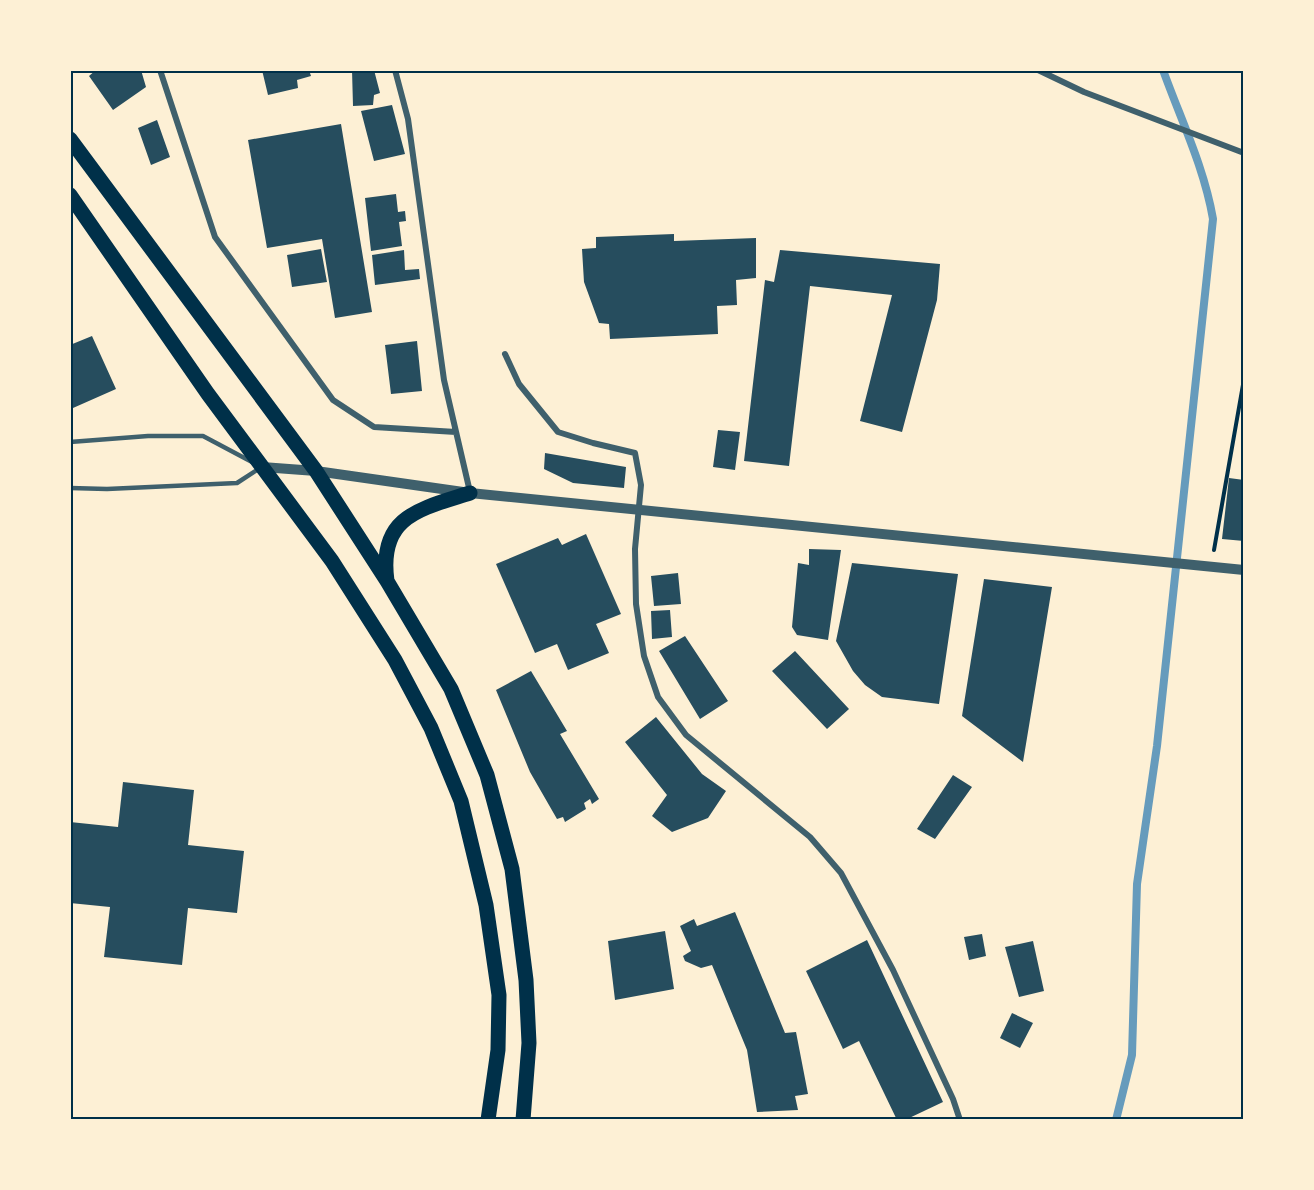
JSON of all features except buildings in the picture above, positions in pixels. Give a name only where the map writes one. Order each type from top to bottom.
[{"type":"main road","points":[[70,139],[316,471],[387,582],[451,689],[487,775],[512,869],[526,980],[529,1043],[523,1119]]},
{"type":"main road","points":[[70,195],[208,394],[332,561],[395,660],[431,728],[461,801],[486,906],[499,995],[498,1050],[488,1119]]},
{"type":"main road","points":[[387,582],[385,567],[388,545],[401,523],[421,509],[470,493]]},
{"type":"street","points":[[160,70],[215,237],[333,400],[374,427],[456,432]]},
{"type":"street","points":[[395,70],[408,119],[444,380],[470,493]]},
{"type":"street","points":[[1038,70],[1084,92],[1244,153]]},
{"type":"street","points":[[505,354],[519,384],[558,432],[593,444],[635,453],[641,485],[635,549],[636,604],[644,656],[658,697],[686,735],[810,837],[841,873],[893,970],[953,1099],[960,1119]]},
{"type":"street","points":[[262,467],[316,471],[470,493],[639,508],[1244,570]]},
{"type":"lane","points":[[70,442],[148,436],[202,436],[262,467]]},
{"type":"lane","points":[[70,488],[107,489],[237,483],[262,467]]},
{"type":"path","points":[[1209,566],[1244,379]]},
{"type":"waterway","points":[[1116,1120],[1132,1055],[1137,884],[1157,746],[1213,219],[1198,162],[1163,70]]}]
